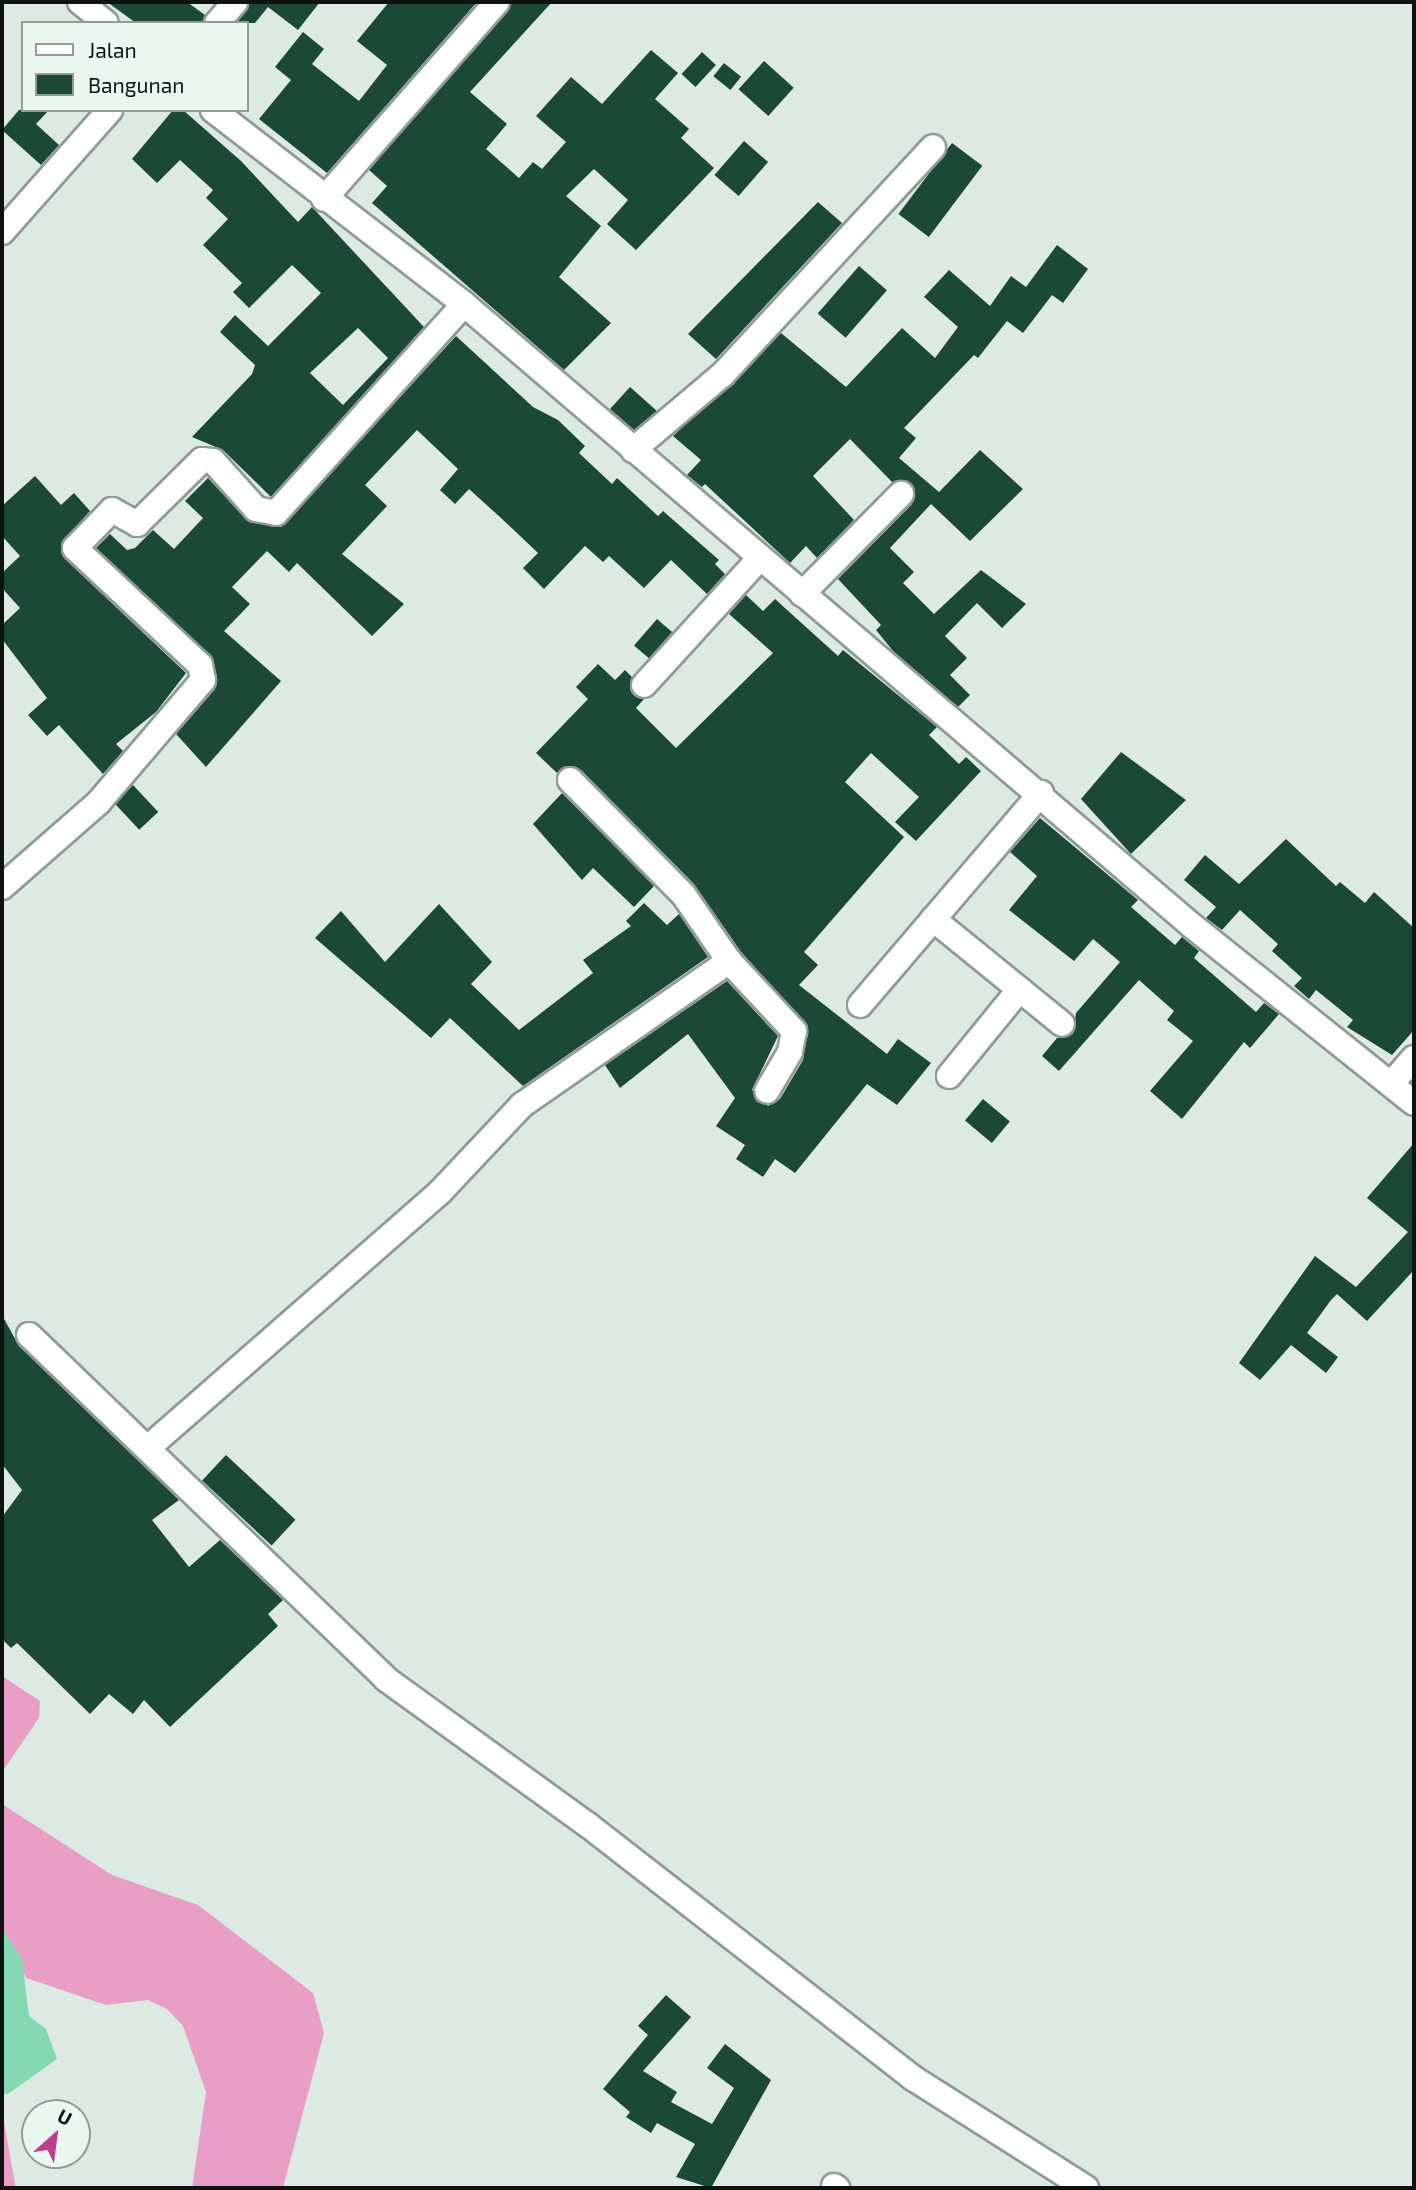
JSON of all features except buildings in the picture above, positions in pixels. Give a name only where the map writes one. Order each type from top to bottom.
[{"type":"street","points":[[80,2],[104,21]]},
{"type":"street","points":[[219,21],[235,2]]},
{"type":"street","points":[[324,199],[497,2]]},
{"type":"street","points":[[2,232],[108,112]]},
{"type":"street","points":[[216,112],[324,199],[464,304],[802,594],[1041,793],[1191,925],[1414,1103]]},
{"type":"street","points":[[633,450],[723,374],[933,147]]},
{"type":"street","points":[[2,887],[98,803],[203,680],[200,665],[75,548],[112,510],[137,524],[202,460],[213,461],[256,509],[275,513],[464,304]]},
{"type":"street","points":[[802,594],[901,494]]},
{"type":"street","points":[[644,685],[760,558]]},
{"type":"street","points":[[570,780],[683,894],[729,961],[794,1031],[790,1052],[767,1091]]},
{"type":"street","points":[[860,1005],[1041,793]]},
{"type":"street","points":[[933,919],[1062,1024]]},
{"type":"street","points":[[150,1446],[440,1192],[522,1105],[729,961]]},
{"type":"street","points":[[949,1076],[1020,989]]},
{"type":"street","points":[[1392,1083],[1414,1058]]},
{"type":"street","points":[[29,1335],[150,1446],[386,1679],[587,1825],[913,2078],[1086,2188]]},
{"type":"shaded area","points":[[2,1676],[40,1701],[39,1718],[2,1772]]},
{"type":"shaded area","points":[[2,1804],[112,1875],[198,1905],[313,1993],[324,2033],[283,2188],[192,2188],[206,2092],[183,2026],[167,2009],[148,2000],[106,2005],[26,1978],[2,1928]]},
{"type":"shaded area","points":[[2,1928],[22,1959],[29,2016],[46,2029],[57,2059],[8,2094],[2,2093]]},
{"type":"shaded area","points":[[2,2110],[10,2156],[16,2188],[2,2188]]}]
